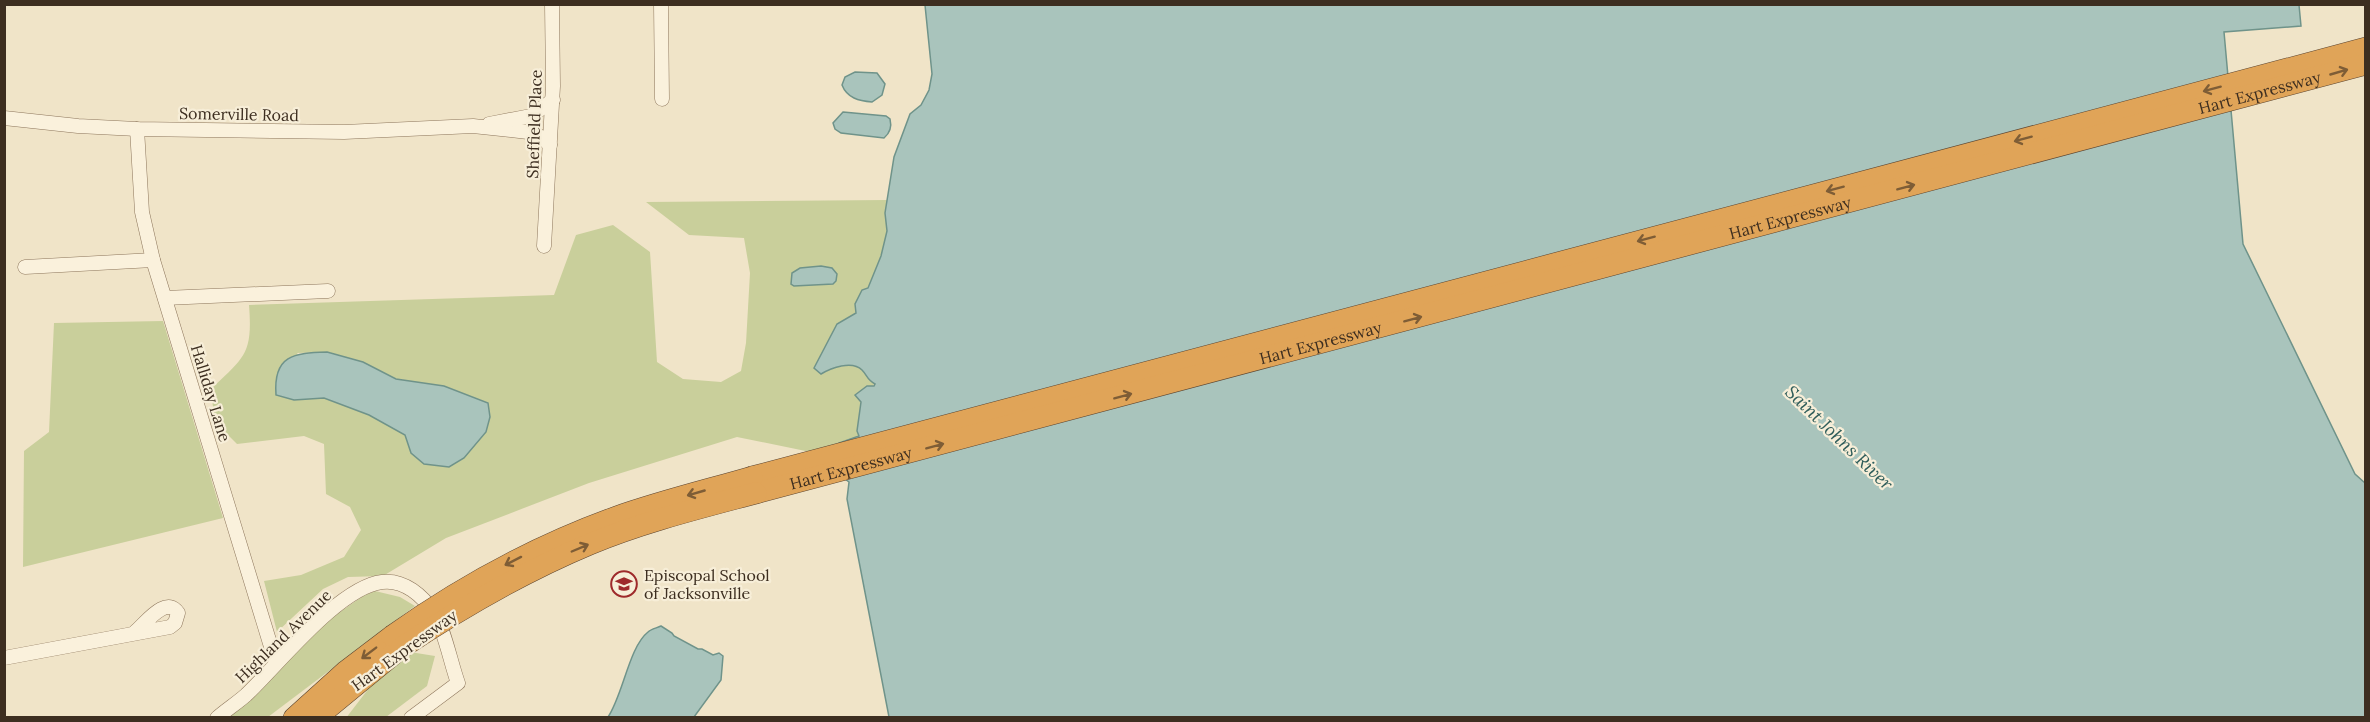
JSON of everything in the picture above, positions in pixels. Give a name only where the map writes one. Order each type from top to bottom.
[{"type":"highway","points":[[2327,58],[2366,43]]},
{"type":"highway","points":[[2327,58],[2366,48]]},
{"type":"highway","name":"Hart Expressway","points":[[316,717],[396,642],[454,594],[514,561],[580,531],[656,504],[2327,58]]},
{"type":"highway","name":"Hart Expressway","points":[[294,717],[346,671],[396,642],[518,577],[592,544],[671,516],[2366,64]]},
{"type":"highway","points":[[277,717],[346,671]]},
{"type":"street","name":"Sheffield Place","points":[[544,246],[553,100],[552,4]]},
{"type":"street","points":[[662,4],[662,99]]},
{"type":"street","name":"Somerville Road","points":[[4,118],[78,126],[137,129],[344,132],[473,126],[531,116],[553,100]]},
{"type":"street","name":"Somerville Road","points":[[473,126],[528,132],[541,137],[550,145]]},
{"type":"street","name":"Halliday Lane","points":[[137,129],[142,212],[153,260],[276,663]]},
{"type":"street","points":[[25,267],[153,260]]},
{"type":"street","points":[[165,298],[328,291]]},
{"type":"street","name":"Highland Avenue","points":[[217,717],[245,696],[276,663],[348,597],[371,585],[389,581],[399,583],[420,596],[435,615],[458,683],[411,717]]},
{"type":"street","points":[[4,658],[135,632]]},
{"type":"green space","points":[[887,200],[887,233],[882,254],[868,288],[862,290],[857,313],[832,367],[858,367],[875,383],[861,402],[857,430],[860,436],[825,455],[737,437],[589,483],[446,538],[383,576],[348,577],[323,589],[277,632],[264,581],[301,575],[344,557],[361,530],[350,507],[326,494],[324,444],[304,436],[237,444],[216,423],[210,390],[244,354],[249,335],[249,305],[554,295],[576,235],[613,225],[650,252],[657,362],[683,379],[721,382],[741,371],[746,343],[750,273],[744,238],[689,235],[646,202]],"holes":[[[327,352],[363,362],[396,379],[444,386],[486,432],[464,458],[449,467],[424,464],[411,453],[405,435],[369,415],[324,397],[297,353]]]},
{"type":"green space","points":[[163,321],[223,518],[23,567],[24,451],[49,432],[54,323]]},
{"type":"green space","points":[[375,591],[400,597],[415,606],[268,717],[229,718],[327,621],[363,596]]},
{"type":"green space","points":[[410,652],[435,656],[427,686],[386,717],[346,718],[376,679]]},
{"type":"water","name":"Saint Johns River","points":[[925,5],[2299,5],[2301,26],[2224,32],[2243,244],[2355,474],[2365,483],[2365,717],[889,717],[847,499],[849,482],[833,470],[839,443],[859,436],[857,431],[861,402],[855,395],[867,386],[875,384],[858,367],[847,365],[836,367],[821,374],[814,368],[837,324],[856,313],[855,304],[862,290],[868,288],[881,256],[887,231],[885,213],[894,157],[910,114],[921,105],[929,90],[932,74]]},
{"type":"water","points":[[855,72],[877,73],[885,84],[882,95],[872,102],[850,96],[842,85],[845,77]]},
{"type":"water","points":[[843,112],[886,116],[890,119],[890,130],[884,138],[841,133],[835,129],[833,123]]},
{"type":"water","points":[[821,266],[832,268],[837,274],[833,284],[794,286],[791,284],[792,273],[800,268]]},
{"type":"water","points":[[327,352],[363,362],[396,379],[444,386],[488,403],[490,417],[486,432],[464,458],[449,467],[424,464],[411,453],[405,435],[369,415],[324,398],[294,400],[276,395],[276,382],[282,364],[296,355]]},
{"type":"water","points":[[661,626],[698,649],[713,655],[719,653],[723,656],[721,680],[694,717],[608,717],[641,639],[652,629]]},
{"type":"place","name":"Episcopal School of Jacksonville","points":[[624,584]]}]
